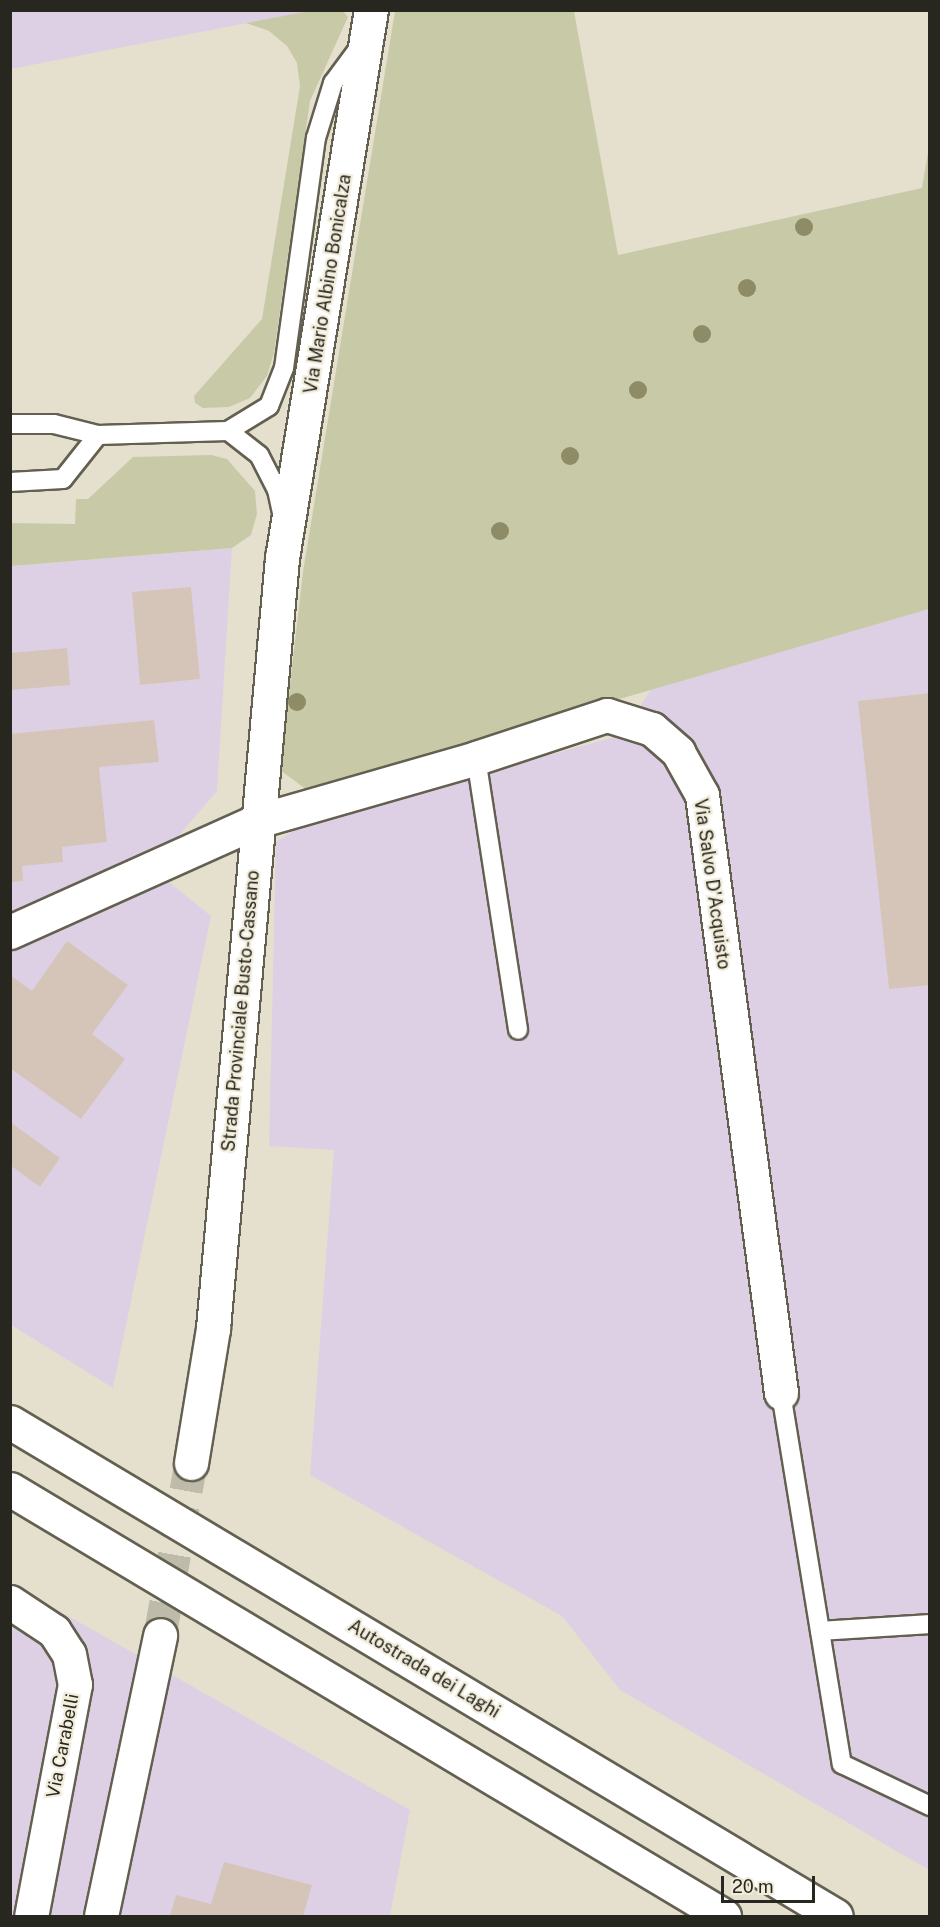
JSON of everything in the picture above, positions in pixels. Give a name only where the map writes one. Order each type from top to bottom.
[{"type":"main road","name":"Via Mario Albino Bonicalza","points":[[284,545],[369,25]]},
{"type":"main road","name":"Strada Provinciale Busto-Cassano","points":[[191,1463],[213,1328],[257,821],[284,545]]},
{"type":"main road","name":"Via Salvo D'Acquisto","points":[[10,932],[257,821],[476,758],[606,715],[652,729],[678,752],[702,795],[781,1393]]},
{"type":"main road","name":"Autostrada dei Laghi","points":[[10,1422],[836,1917]]},
{"type":"main road","points":[[10,1489],[724,1917]]},
{"type":"main road","name":"Via Carabelli","points":[[10,1602],[54,1631],[69,1654],[75,1684],[31,1917]]},
{"type":"main road","points":[[101,1917],[160,1635]]},
{"type":"lane","points":[[10,424],[54,424],[98,435],[228,431],[269,406],[284,368],[316,138],[333,83],[369,25]]},
{"type":"lane","points":[[228,431],[260,455],[276,490],[284,545]]},
{"type":"lane","points":[[10,482],[63,479],[98,435]]},
{"type":"lane","points":[[476,758],[518,1030]]},
{"type":"lane","points":[[781,1393],[842,1764],[930,1806]]},
{"type":"lane","points":[[820,1631],[930,1624]]},
{"type":"shaded area","points":[[11,11],[309,11],[11,69]]},
{"type":"shaded area","points":[[232,548],[217,791],[175,840],[11,916],[11,566]]},
{"type":"shaded area","points":[[929,609],[929,1870],[620,1690],[562,1616],[310,1475],[334,1150],[269,1146],[276,842],[305,824],[621,735],[653,687]]},
{"type":"shaded area","points":[[163,877],[211,916],[113,1388],[11,1325],[10,951]]},
{"type":"shaded area","points":[[10,1583],[410,1810],[390,1916],[11,1916]]},
{"type":"green space","points":[[309,11],[343,11],[348,17],[310,101],[274,353],[267,376],[250,398],[229,407],[203,408],[195,403],[194,396],[262,319],[300,86],[297,63],[287,46],[269,31],[246,23]]},
{"type":"green space","points":[[395,11],[574,11],[618,255],[922,188],[929,146],[929,609],[307,790],[280,770],[303,572]]},
{"type":"green space","points":[[211,455],[227,459],[255,491],[257,514],[251,535],[232,548],[11,566],[11,523],[75,524],[76,499],[88,499],[133,457]]},
{"type":"building","points":[[191,587],[200,679],[140,685],[132,592]]},
{"type":"building","points":[[67,648],[70,685],[10,690],[10,653]]},
{"type":"building","points":[[930,693],[930,985],[889,989],[858,701]]},
{"type":"building","points":[[154,720],[159,762],[99,767],[107,842],[62,847],[63,862],[22,866],[23,881],[10,882],[10,734]]},
{"type":"building","points":[[67,941],[128,985],[92,1034],[125,1059],[81,1119],[10,1068],[10,975],[32,991]]},
{"type":"building","points":[[10,1122],[60,1158],[40,1187],[10,1165]]},
{"type":"building","points":[[224,1862],[312,1885],[303,1916],[170,1916],[176,1895],[211,1904]]},
{"type":"tunnel","points":[[160,1635],[191,1463]]}]
